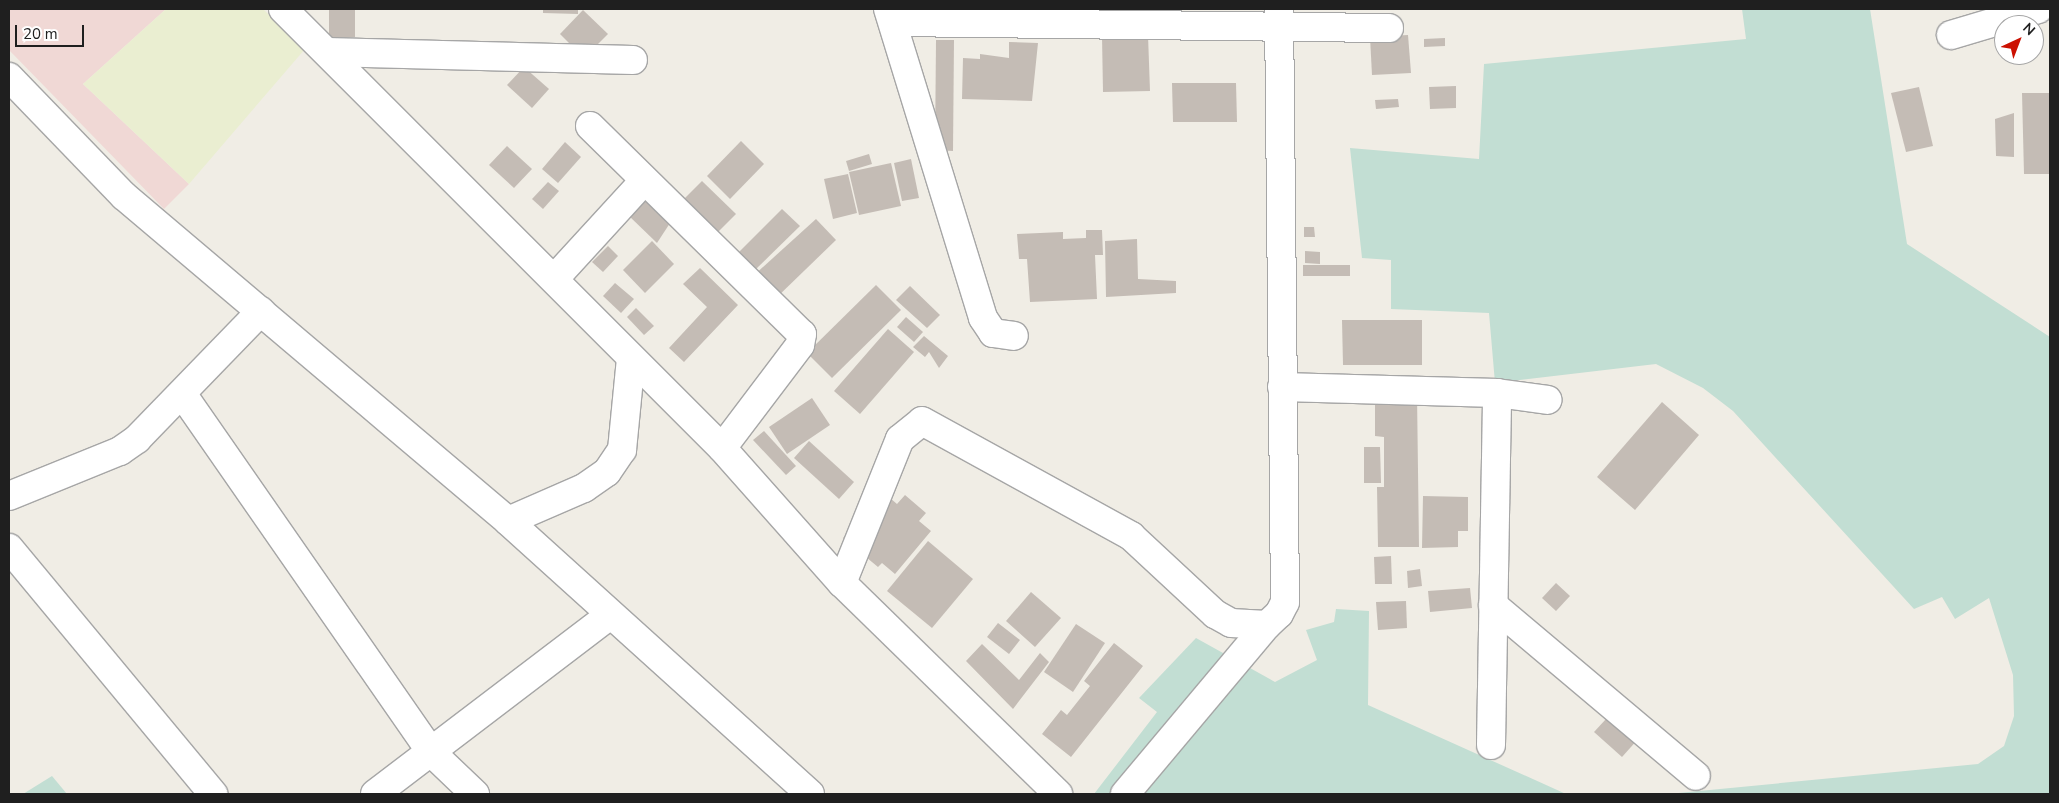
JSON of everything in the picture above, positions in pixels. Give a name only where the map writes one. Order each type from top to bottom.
[{"type":"street","points":[[283,9],[555,278],[631,359],[722,448],[842,583],[1058,794]]},
{"type":"street","points":[[1951,34],[2038,9]]},
{"type":"street","points":[[1014,336],[993,333],[983,318],[891,15],[1280,16],[1389,28]]},
{"type":"street","points":[[1126,794],[1284,602],[1280,16]]},
{"type":"street","points":[[327,52],[633,60]]},
{"type":"street","points":[[9,77],[124,196],[508,521],[609,616],[810,794]]},
{"type":"street","points":[[590,126],[643,182],[802,334],[800,345],[722,448]]},
{"type":"street","points":[[555,278],[643,182]]},
{"type":"street","points":[[9,496],[120,451],[183,395],[261,311]]},
{"type":"street","points":[[508,521],[584,488],[607,472],[622,450],[631,359]]},
{"type":"street","points":[[1282,387],[1497,392],[1548,400]]},
{"type":"street","points":[[1491,745],[1497,392]]},
{"type":"street","points":[[183,395],[431,752],[475,794]]},
{"type":"street","points":[[842,583],[900,439],[922,421],[1131,536],[1215,614],[1238,625],[1267,625]]},
{"type":"street","points":[[9,548],[213,794]]},
{"type":"street","points":[[1494,604],[1696,776]]},
{"type":"street","points":[[375,794],[609,616]]},
{"type":"shaded area","points":[[9,9],[166,9],[83,84],[189,184],[164,209],[9,50]]},
{"type":"green space","points":[[166,9],[263,9],[305,49],[189,184],[83,84]]},
{"type":"green space","points":[[1742,9],[1870,9],[1907,244],[2050,337],[2050,794],[1668,794],[1978,764],[2004,746],[2014,716],[2013,675],[1989,598],[1955,619],[1942,597],[1914,609],[1733,411],[1703,388],[1656,364],[1495,383],[1489,313],[1391,309],[1391,260],[1362,258],[1350,148],[1479,159],[1484,64],[1746,39]]},
{"type":"green space","points":[[1336,609],[1369,611],[1368,705],[1566,794],[1094,794],[1157,712],[1139,698],[1196,638],[1275,682],[1317,660],[1306,630],[1334,622]]},
{"type":"green space","points":[[52,776],[67,794],[23,794]]},
{"type":"building","points":[[329,9],[355,9],[355,37],[329,37]]},
{"type":"building","points":[[543,9],[578,9],[578,14],[543,13]]},
{"type":"building","points":[[583,10],[608,34],[584,58],[560,34]]},
{"type":"building","points":[[1148,35],[1150,91],[1103,92],[1102,36]]},
{"type":"building","points":[[1408,35],[1411,73],[1372,75],[1370,37]]},
{"type":"building","points":[[1445,38],[1445,46],[1424,47],[1424,39]]},
{"type":"building","points":[[936,40],[954,40],[953,151],[935,150]]},
{"type":"building","points":[[1009,42],[1038,43],[1032,101],[962,99],[963,58],[980,59],[980,54],[1009,58]]},
{"type":"building","points":[[524,67],[549,89],[532,108],[507,85]]},
{"type":"building","points":[[1172,83],[1236,83],[1237,122],[1173,122]]},
{"type":"building","points":[[1456,86],[1456,108],[1430,109],[1429,87]]},
{"type":"building","points":[[1919,87],[1933,146],[1906,152],[1891,93]]},
{"type":"building","points":[[2022,93],[2050,93],[2050,174],[2024,174]]},
{"type":"building","points":[[1398,99],[1399,107],[1376,109],[1375,100]]},
{"type":"building","points":[[2014,113],[2014,157],[1996,156],[1995,119]]},
{"type":"building","points":[[741,141],[764,164],[730,199],[707,176]]},
{"type":"building","points":[[565,142],[581,157],[558,183],[542,169]]},
{"type":"building","points":[[507,146],[532,169],[514,188],[489,165]]},
{"type":"building","points":[[869,154],[872,164],[849,171],[846,161]]},
{"type":"building","points":[[911,159],[919,198],[902,201],[894,163]]},
{"type":"building","points":[[891,163],[901,206],[859,215],[849,172]]},
{"type":"building","points":[[848,174],[857,213],[833,219],[824,179]]},
{"type":"building","points":[[702,181],[736,214],[717,233],[683,200]]},
{"type":"building","points":[[548,182],[559,191],[543,209],[532,199]]},
{"type":"building","points":[[646,195],[672,220],[657,243],[628,215]]},
{"type":"building","points":[[782,209],[800,226],[755,270],[738,253]]},
{"type":"building","points":[[816,219],[836,240],[774,300],[752,277]]},
{"type":"building","points":[[1304,227],[1314,227],[1315,237],[1304,237]]},
{"type":"building","points":[[1086,230],[1102,230],[1103,255],[1095,255],[1097,299],[1030,302],[1027,259],[1019,259],[1017,234],[1063,232],[1063,239],[1086,238]]},
{"type":"building","points":[[1137,239],[1138,279],[1176,281],[1176,293],[1106,297],[1105,241]]},
{"type":"building","points":[[652,241],[674,264],[645,293],[623,270]]},
{"type":"building","points":[[608,246],[618,256],[603,272],[592,262]]},
{"type":"building","points":[[1305,251],[1320,252],[1320,264],[1305,263]]},
{"type":"building","points":[[1303,265],[1350,265],[1350,276],[1303,276]]},
{"type":"building","points":[[700,268],[738,305],[684,362],[669,348],[707,307],[683,284]]},
{"type":"building","points":[[615,283],[634,299],[621,313],[603,296]]},
{"type":"building","points":[[876,285],[901,310],[832,378],[807,353]]},
{"type":"building","points":[[910,286],[940,315],[927,328],[896,300]]},
{"type":"building","points":[[636,308],[654,326],[644,335],[627,317]]},
{"type":"building","points":[[906,317],[923,332],[914,342],[897,327]]},
{"type":"building","points":[[1342,320],[1422,320],[1422,365],[1343,365]]},
{"type":"building","points":[[888,329],[914,352],[860,414],[834,391]]},
{"type":"building","points":[[924,336],[948,356],[939,368],[929,352],[925,357],[913,347]]},
{"type":"building","points":[[1417,394],[1419,547],[1378,547],[1377,487],[1384,487],[1384,437],[1375,436],[1375,395]]},
{"type":"building","points":[[812,398],[830,425],[787,454],[769,427]]},
{"type":"building","points":[[1662,402],[1699,435],[1635,510],[1597,477]]},
{"type":"building","points":[[764,431],[796,466],[786,475],[753,440]]},
{"type":"building","points":[[809,441],[854,482],[839,499],[794,458]]},
{"type":"building","points":[[1364,447],[1380,447],[1381,483],[1364,483]]},
{"type":"building","points":[[883,492],[897,504],[905,495],[926,513],[919,521],[931,531],[895,574],[882,563],[878,567],[843,538]]},
{"type":"building","points":[[1423,496],[1468,497],[1468,531],[1458,531],[1458,547],[1422,548]]},
{"type":"building","points":[[928,541],[973,579],[932,628],[887,591]]},
{"type":"building","points":[[1391,556],[1392,584],[1375,584],[1374,557]]},
{"type":"building","points":[[1420,569],[1422,586],[1408,588],[1407,571]]},
{"type":"building","points":[[1556,583],[1570,596],[1556,611],[1542,598]]},
{"type":"building","points":[[1470,588],[1472,608],[1430,612],[1428,591]]},
{"type":"building","points":[[1031,592],[1061,618],[1035,647],[1006,621]]},
{"type":"building","points":[[1406,601],[1407,628],[1378,630],[1376,602]]},
{"type":"building","points":[[998,623],[1020,640],[1009,654],[987,637]]},
{"type":"building","points":[[1076,624],[1105,643],[1073,692],[1044,672]]},
{"type":"building","points":[[1114,643],[1143,666],[1071,757],[1042,734],[1061,710],[1067,715],[1090,686],[1084,681]]},
{"type":"building","points":[[982,644],[1019,680],[1040,653],[1049,662],[1013,709],[966,661]]},
{"type":"building","points":[[1618,706],[1648,728],[1622,757],[1594,732]]}]
